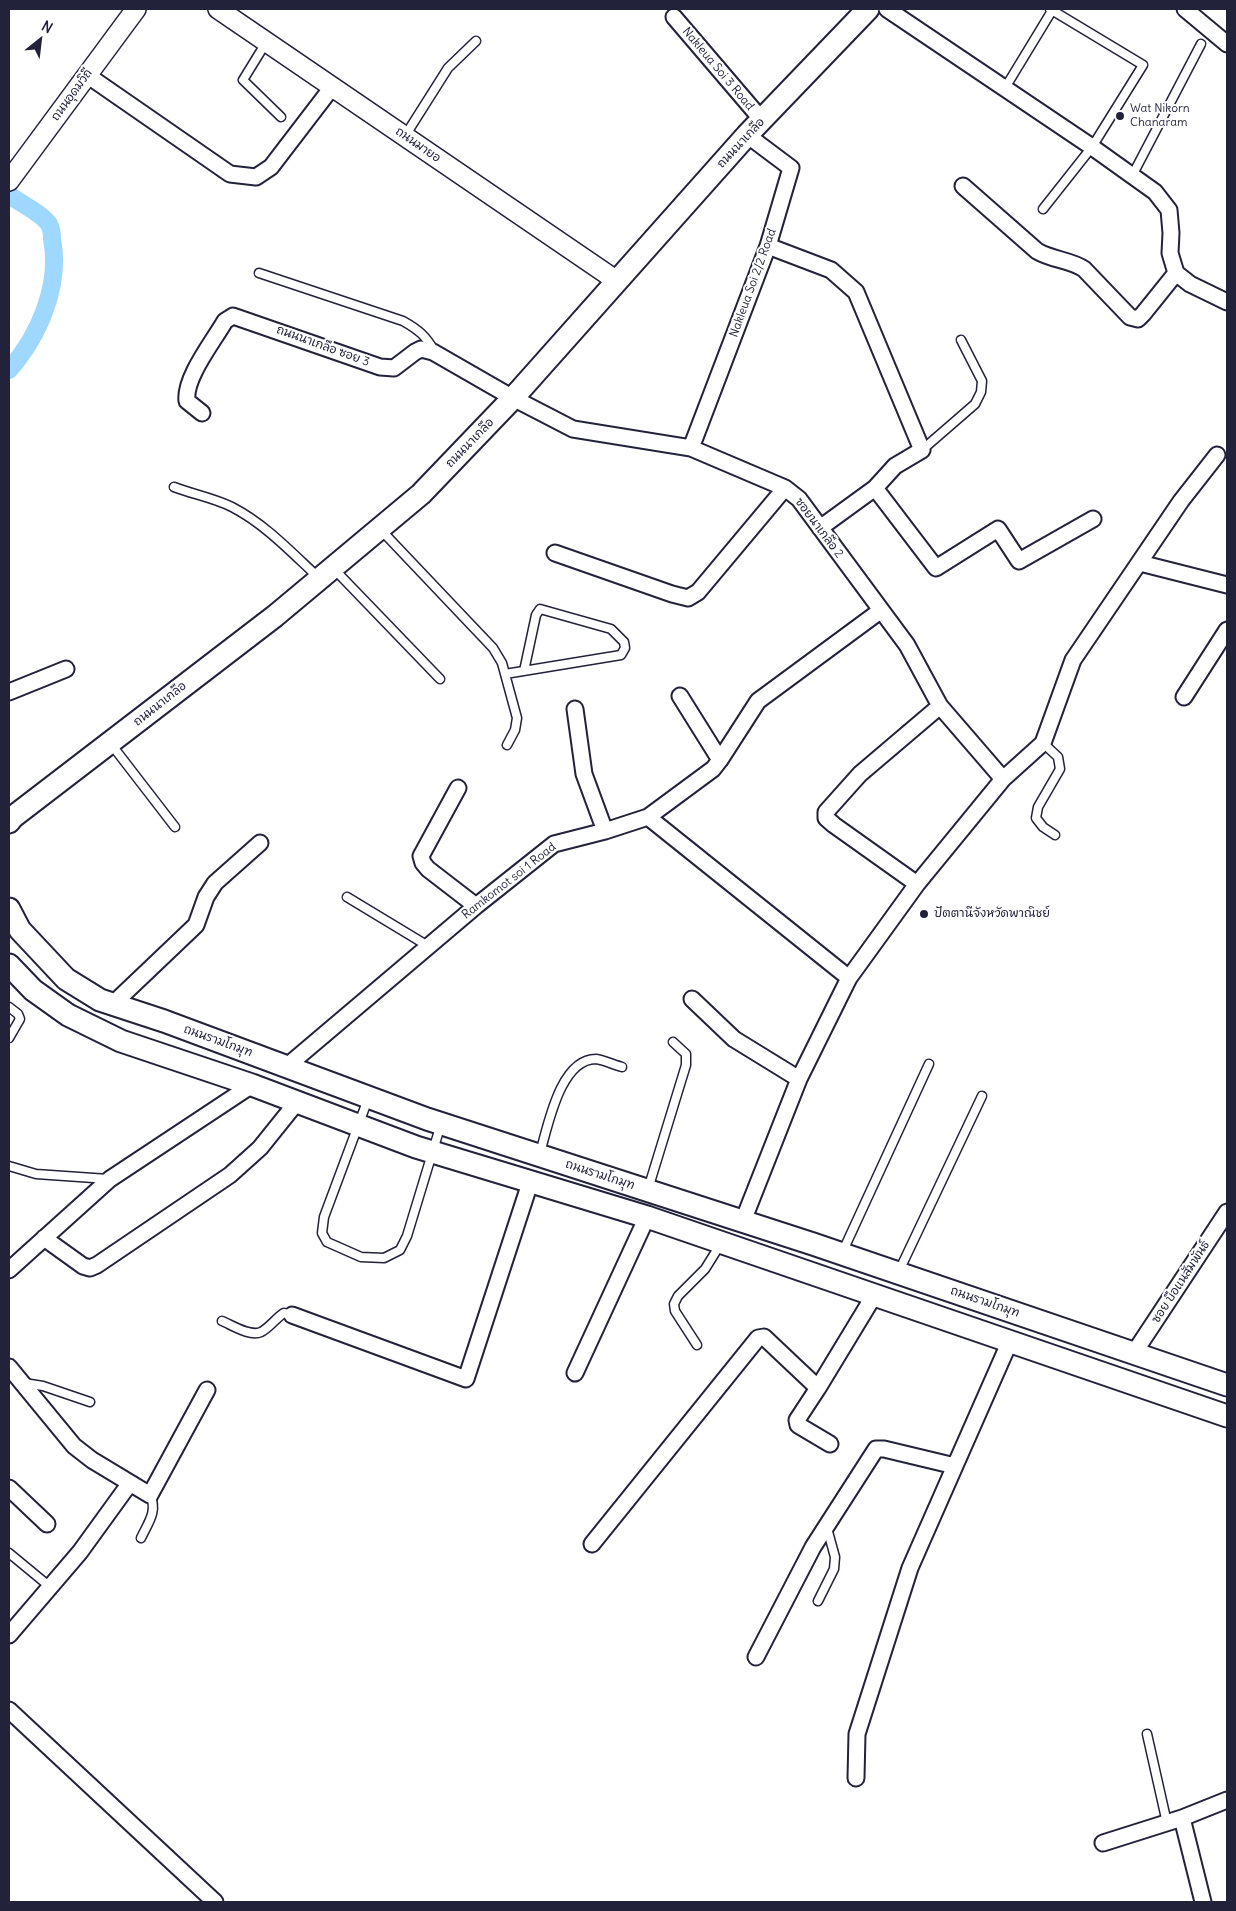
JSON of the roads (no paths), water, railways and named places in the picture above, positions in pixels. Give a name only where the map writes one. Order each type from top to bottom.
[{"type":"main road","name":"ถนนนาเกลือ","points":[[10,819],[275,616],[421,494],[513,398],[755,128],[868,9]]},
{"type":"main road","name":"ถนนรามโกมุท","points":[[9,909],[20,930],[66,979],[100,1000],[164,1021],[441,1123],[743,1221],[1227,1385]]},
{"type":"main road","name":"ถนนรามโกมุท","points":[[9,966],[33,990],[68,1016],[121,1041],[252,1085],[432,1152],[647,1217],[1227,1416]]},
{"type":"street","name":"ถนนอุดมวิถี","points":[[9,181],[136,9]]},
{"type":"street","name":"ถนนมายอ","points":[[218,9],[617,281]]},
{"type":"street","points":[[887,9],[1092,146],[1155,192],[1169,210],[1170,253],[1176,273],[1190,284],[1227,302]]},
{"type":"street","points":[[1185,9],[1227,44]]},
{"type":"street","name":"Nakleua Soi 3 Road","points":[[674,17],[755,128]]},
{"type":"street","points":[[86,75],[230,174],[256,177],[271,167],[333,86]]},
{"type":"street","name":"Nakleua Soi 2/2 Road","points":[[691,448],[768,246],[791,168],[755,128]]},
{"type":"street","points":[[963,186],[1037,251],[1049,258],[1076,264],[1084,269],[1130,316],[1138,319],[1144,314],[1176,273]]},
{"type":"street","points":[[768,246],[831,270],[856,292],[922,450],[895,466],[875,488],[820,528]]},
{"type":"street","name":"ถนนนาเกลือ ซอย 3","points":[[202,413],[188,401],[186,394],[190,380],[225,321],[233,316],[380,367],[394,368],[421,349],[437,354],[513,398]]},
{"type":"street","name":"ซอยนาเกลือ 2","points":[[513,398],[573,429],[691,448],[785,488],[799,499],[907,645],[940,706],[1003,779]]},
{"type":"street","points":[[743,1221],[799,1079],[849,978],[917,884],[1003,779],[1043,743],[1073,660],[1182,501],[1217,455]]},
{"type":"street","points":[[556,553],[688,598],[698,592],[785,488]]},
{"type":"street","points":[[875,488],[936,568],[998,529],[1019,561],[1093,519]]},
{"type":"street","points":[[1140,563],[1227,585]]},
{"type":"street","name":"Ramkomot soi 1 Road","points":[[286,1066],[476,906],[554,844],[648,818],[713,769],[758,701],[880,610]]},
{"type":"street","points":[[1184,698],[1227,630]]},
{"type":"street","points":[[9,692],[66,669]]},
{"type":"street","points":[[680,696],[720,760]]},
{"type":"street","points":[[917,884],[834,825],[826,818],[826,812],[860,774],[940,706]]},
{"type":"street","points":[[575,709],[584,774],[605,831]]},
{"type":"street","points":[[458,788],[421,856],[423,864],[428,869],[476,906]]},
{"type":"street","points":[[648,818],[849,978]]},
{"type":"street","points":[[113,1004],[196,925],[206,897],[215,883],[260,843]]},
{"type":"street","points":[[692,999],[734,1039],[799,1079]]},
{"type":"street","points":[[9,1270],[15,1258],[44,1238],[110,1179],[252,1085]]},
{"type":"street","points":[[44,1238],[83,1266],[90,1268],[96,1265],[230,1175],[260,1148],[297,1102]]},
{"type":"street","points":[[292,1314],[466,1379],[530,1183]]},
{"type":"street","name":"ซอย บือแนสัมพันธ์","points":[[1134,1353],[1227,1212]]},
{"type":"street","points":[[575,1373],[647,1217]]},
{"type":"street","points":[[830,1444],[798,1425],[796,1420],[818,1388],[875,1294]]},
{"type":"street","points":[[592,1544],[758,1338],[764,1337],[818,1388]]},
{"type":"street","points":[[856,1778],[857,1734],[910,1568],[1010,1341]]},
{"type":"street","points":[[9,1367],[74,1446],[92,1460],[150,1495],[207,1390]]},
{"type":"street","points":[[756,1657],[813,1547],[876,1449],[884,1449],[955,1466]]},
{"type":"street","points":[[9,1635],[80,1552],[130,1483]]},
{"type":"street","points":[[9,1488],[47,1524]]},
{"type":"street","points":[[9,1710],[214,1902]]},
{"type":"street","points":[[1103,1843],[1182,1818],[1227,1800]]},
{"type":"street","points":[[1182,1818],[1203,1902]]},
{"type":"lane","points":[[1005,88],[1051,9],[1143,66],[1092,146],[1043,209]]},
{"type":"lane","points":[[267,41],[243,80],[281,118]]},
{"type":"lane","points":[[406,136],[448,68],[476,41]]},
{"type":"lane","points":[[1132,176],[1201,44]]},
{"type":"lane","points":[[259,273],[403,321],[418,329],[427,338],[437,354]]},
{"type":"lane","points":[[922,450],[975,404],[981,392],[982,381],[961,340]]},
{"type":"lane","points":[[174,487],[230,506],[251,518],[326,573],[440,679]]},
{"type":"lane","points":[[380,528],[493,648],[502,663],[517,718],[515,730],[507,745]]},
{"type":"lane","points":[[504,674],[524,671],[621,655],[625,648],[624,642],[611,630],[540,609],[536,615],[524,671]]},
{"type":"lane","points":[[110,742],[175,827]]},
{"type":"lane","points":[[1043,743],[1058,758],[1060,769],[1038,807],[1036,818],[1043,827],[1055,835]]},
{"type":"lane","points":[[348,897],[428,946]]},
{"type":"lane","points":[[9,1008],[18,1014],[20,1019],[9,1038]]},
{"type":"lane","points":[[648,1190],[686,1065],[686,1054],[674,1042]]},
{"type":"lane","points":[[540,1155],[553,1107],[561,1088],[572,1072],[582,1062],[597,1059],[622,1067]]},
{"type":"lane","points":[[841,1254],[929,1064]]},
{"type":"lane","points":[[898,1273],[982,1096]]},
{"type":"lane","points":[[369,1097],[324,1217],[322,1233],[327,1242],[361,1257],[384,1258],[400,1250],[407,1236],[441,1123]]},
{"type":"lane","points":[[9,1166],[36,1174],[110,1179]]},
{"type":"lane","points":[[697,1344],[675,1311],[674,1304],[678,1296],[705,1269],[721,1243]]},
{"type":"lane","points":[[222,1321],[248,1332],[256,1333],[262,1332],[284,1313],[292,1314]]},
{"type":"lane","points":[[22,1383],[42,1386],[90,1402]]},
{"type":"lane","points":[[141,1538],[154,1509],[155,1504],[150,1495]]},
{"type":"lane","points":[[818,1601],[834,1568],[835,1557],[826,1526]]},
{"type":"lane","points":[[9,1553],[49,1586]]},
{"type":"lane","points":[[1147,1734],[1167,1823]]},
{"type":"waterway","points":[[9,195],[36,212],[49,224],[54,256],[50,292],[45,309],[30,342],[9,370]]},
{"type":"place","name":"Wat Nikorn Chanaram","points":[[1120,116]]},
{"type":"place","name":"ปัตตานีจังหวัดพาณิชย์","points":[[924,914]]}]
